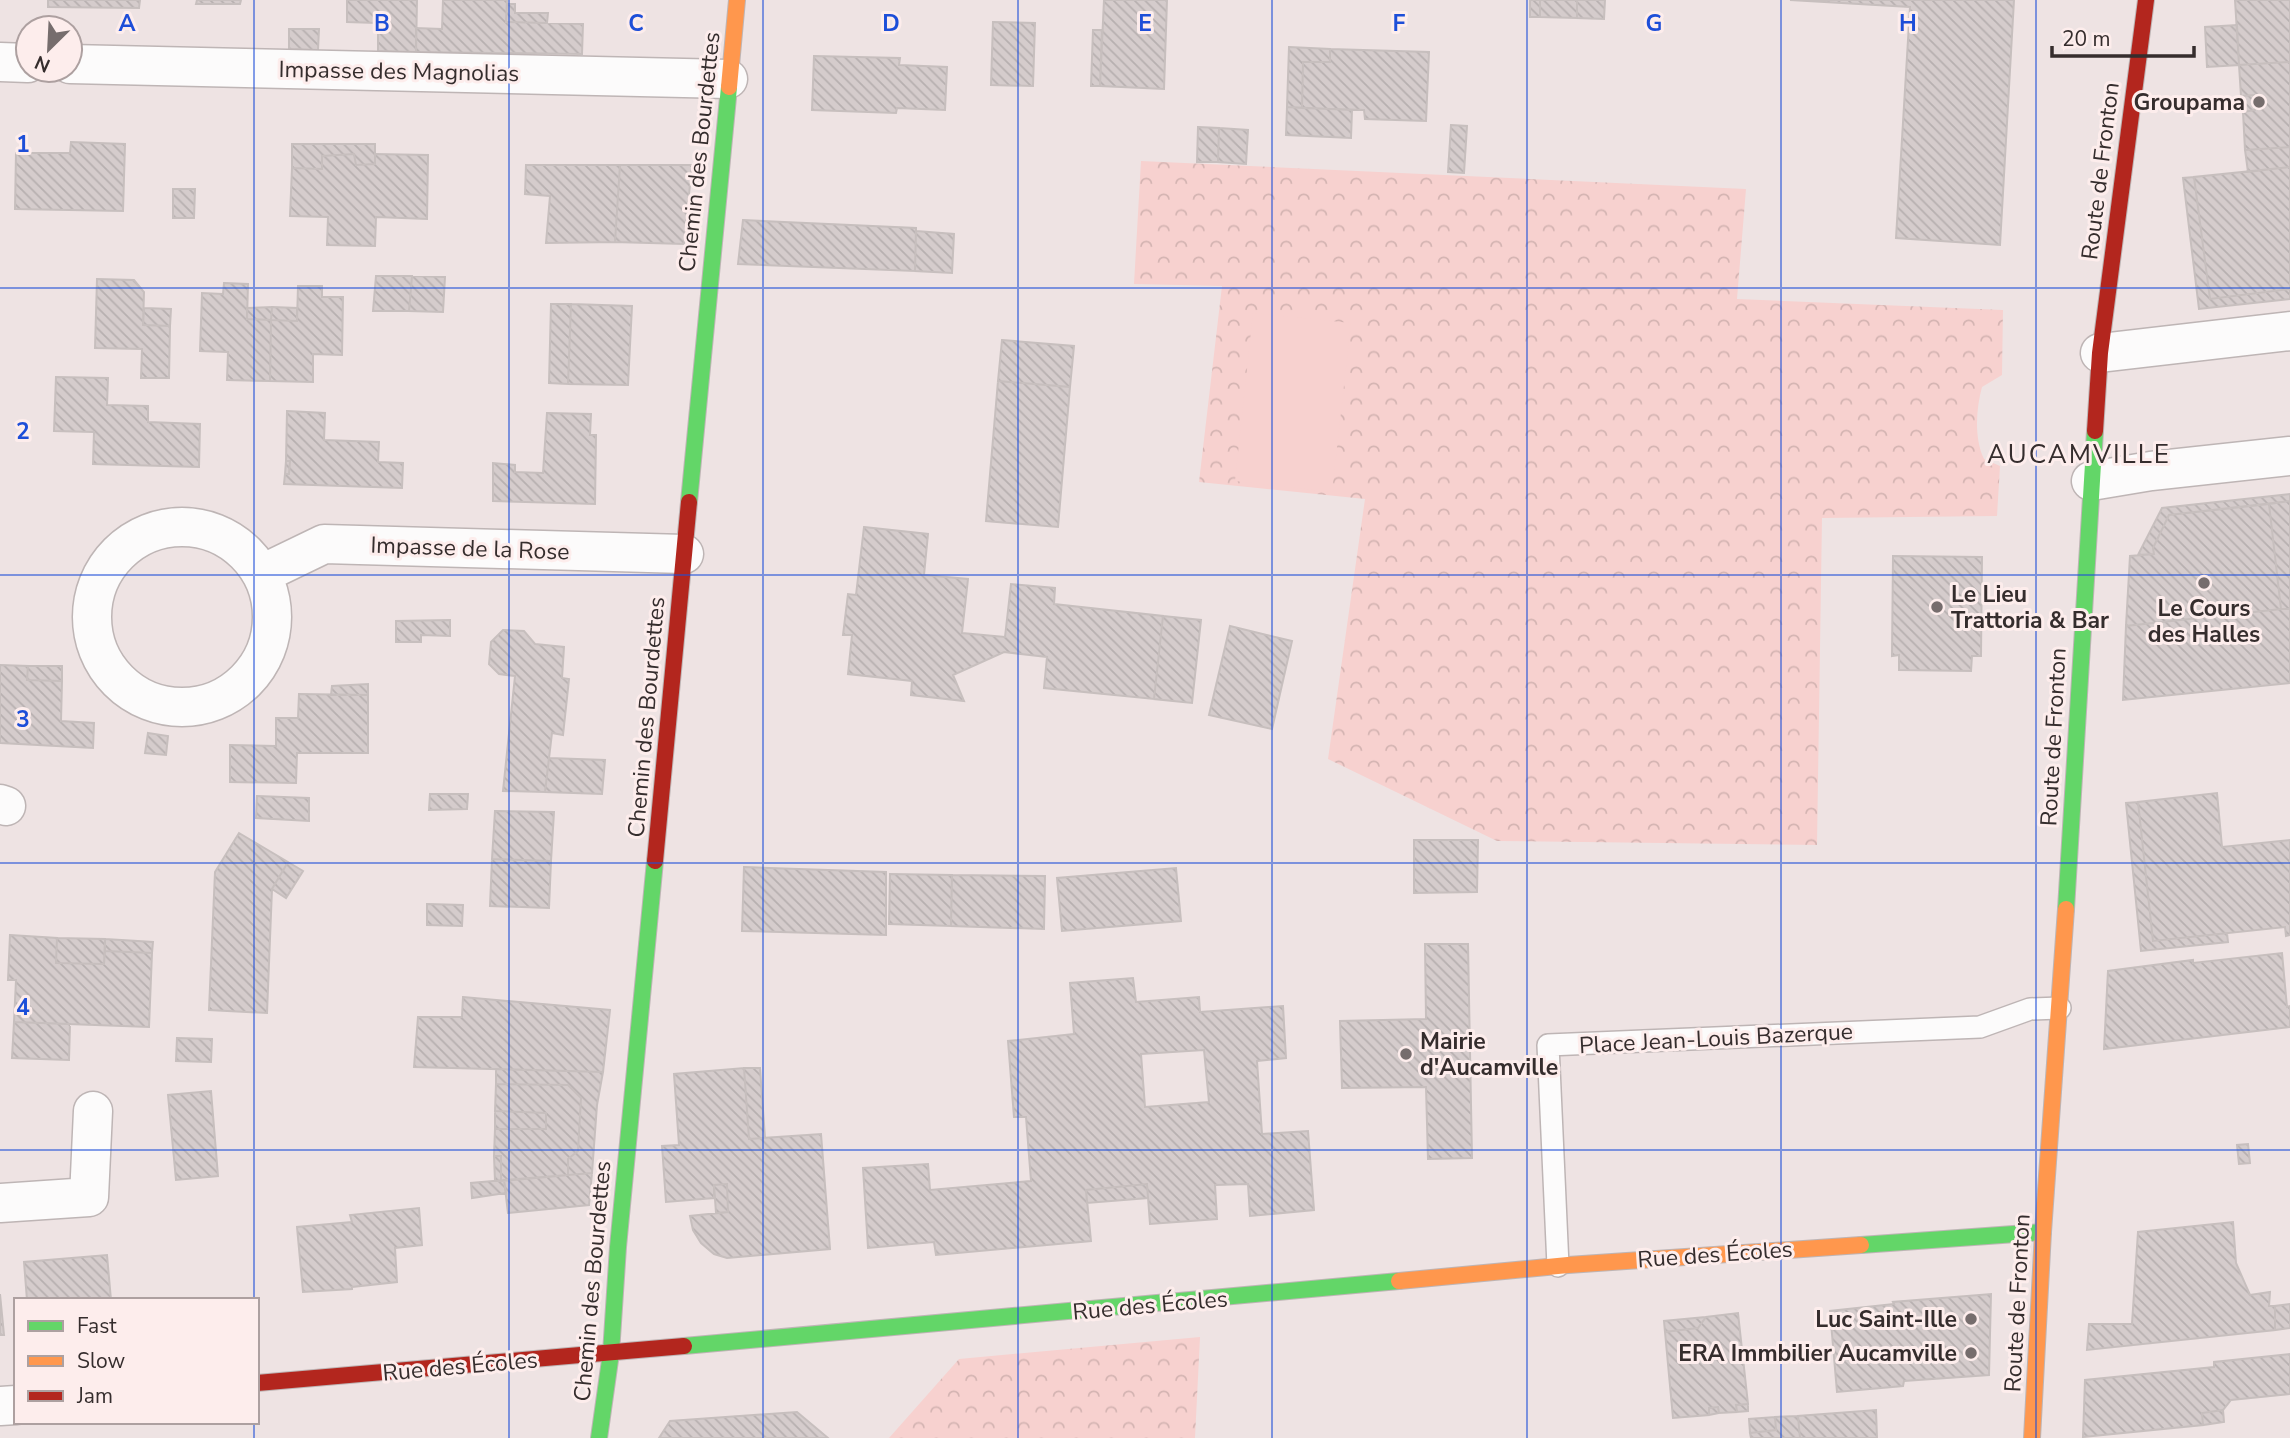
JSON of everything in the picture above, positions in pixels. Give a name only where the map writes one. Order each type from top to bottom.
[{"type":"street","name":"Chemin des Bourdettes","points":[[599,1438],[611,1353],[619,1233],[727,79],[737,0]]},
{"type":"street","name":"Route de Fronton","points":[[2032,1438],[2100,353],[2146,0]]},
{"type":"street","name":"Impasse des Magnolias","points":[[84,64],[727,79]]},
{"type":"street","points":[[2100,353],[2290,331]]},
{"type":"street","points":[[2091,481],[2151,471],[2290,456]]},
{"type":"street","points":[[188,527],[218,534],[244,550],[262,574],[272,602],[272,632],[263,659],[245,683],[221,700],[192,708],[163,706],[135,695],[113,676],[97,649],[91,620],[95,590],[109,563],[131,542],[158,530],[188,527]]},
{"type":"street","name":"Impasse de la Rose","points":[[262,574],[324,544],[684,554]]},
{"type":"street","points":[[0,1203],[89,1197],[93,1111]]},
{"type":"street","name":"Rue des Écoles","points":[[259,1383],[1558,1266],[2043,1231]]},
{"type":"lane","name":"Place Jean-Louis Bazerque","points":[[1558,1266],[1548,1045],[1980,1027],[2030,1009],[2060,1008]]},
{"type":"green space","points":[[1141,161],[1746,189],[1737,299],[2003,310],[2002,375],[1982,387],[1977,423],[1984,459],[2000,466],[1997,516],[1822,518],[1817,845],[1497,841],[1328,759],[1365,499],[1199,482],[1222,286],[1134,284]]},
{"type":"green space","points":[[1253,313],[1351,323],[1332,492],[1235,481]]},
{"type":"green space","points":[[1200,1337],[1195,1438],[889,1438],[959,1359]]},
{"type":"building","points":[[48,0],[140,0],[139,8],[48,7]]},
{"type":"building","points":[[197,0],[241,0],[240,4],[196,4]]},
{"type":"building","points":[[347,0],[417,0],[416,52],[378,51],[378,23],[347,22]]},
{"type":"building","points":[[443,0],[507,0],[506,22],[583,24],[582,54],[416,52],[416,28],[442,29]]},
{"type":"building","points":[[1104,0],[1167,0],[1164,89],[1100,86]]},
{"type":"building","points":[[1530,0],[1540,0],[1540,17],[1530,17]]},
{"type":"building","points":[[1540,0],[1577,0],[1577,18],[1540,17]]},
{"type":"building","points":[[1577,0],[1605,0],[1604,19],[1577,18]]},
{"type":"building","points":[[1790,0],[2014,0],[2000,245],[1896,238],[1910,7]]},
{"type":"building","points":[[2235,0],[2290,0],[2290,62],[2239,65]]},
{"type":"building","points":[[507,4],[515,4],[515,13],[548,13],[547,23],[506,22]]},
{"type":"building","points":[[993,22],[1035,23],[1033,86],[991,85]]},
{"type":"building","points":[[2237,25],[2239,65],[2207,67],[2205,27]]},
{"type":"building","points":[[289,29],[319,29],[318,50],[289,49]]},
{"type":"building","points":[[1093,30],[1102,30],[1100,86],[1091,86]]},
{"type":"building","points":[[1289,47],[1330,49],[1330,62],[1303,62],[1302,108],[1287,107]]},
{"type":"building","points":[[1330,49],[1429,52],[1426,121],[1365,119],[1364,110],[1302,108],[1303,62],[1330,62]]},
{"type":"building","points":[[814,56],[900,58],[899,65],[947,67],[945,110],[897,108],[896,113],[812,110]]},
{"type":"building","points":[[2290,62],[2290,147],[2245,150],[2243,112],[2255,110],[2254,95],[2241,96],[2239,65]]},
{"type":"building","points":[[2254,95],[2255,110],[2243,112],[2241,96]]},
{"type":"building","points":[[1287,107],[1352,110],[1351,138],[1286,135]]},
{"type":"building","points":[[1451,125],[1467,126],[1464,173],[1448,172]]},
{"type":"building","points":[[1198,127],[1219,128],[1218,162],[1197,162]]},
{"type":"building","points":[[1219,128],[1248,130],[1246,164],[1218,162]]},
{"type":"building","points":[[71,142],[125,144],[123,211],[15,209],[16,153],[70,153]]},
{"type":"building","points":[[292,144],[375,144],[375,164],[356,165],[354,154],[322,156],[322,169],[292,168]]},
{"type":"building","points":[[2290,147],[2290,167],[2248,172],[2245,150]]},
{"type":"building","points":[[354,154],[356,165],[375,164],[375,154],[428,155],[427,219],[376,217],[375,246],[327,245],[328,217],[290,216],[292,168],[322,169],[322,156]]},
{"type":"building","points":[[526,165],[620,165],[615,242],[546,243],[550,196],[525,194]]},
{"type":"building","points":[[620,165],[692,165],[684,244],[615,242]]},
{"type":"building","points":[[2290,167],[2290,289],[2210,299],[2194,177]]},
{"type":"building","points":[[2194,177],[2210,299],[2290,289],[2290,299],[2199,309],[2183,178]]},
{"type":"building","points":[[173,189],[195,189],[194,218],[173,218]]},
{"type":"building","points":[[743,220],[916,228],[915,271],[738,264]]},
{"type":"building","points":[[916,231],[954,234],[952,273],[915,271]]},
{"type":"building","points":[[376,276],[412,276],[409,311],[373,311]]},
{"type":"building","points":[[412,276],[445,277],[443,312],[409,311]]},
{"type":"building","points":[[97,279],[134,280],[144,292],[143,325],[170,326],[169,378],[141,378],[142,349],[95,348]]},
{"type":"building","points":[[224,283],[248,284],[247,319],[271,320],[270,381],[227,380],[228,352],[200,351],[202,293],[223,294]]},
{"type":"building","points":[[298,286],[322,286],[322,297],[343,297],[342,355],[313,354],[313,382],[270,381],[271,320],[297,321]]},
{"type":"building","points":[[551,304],[571,304],[568,384],[549,383]]},
{"type":"building","points":[[571,304],[632,306],[628,385],[568,384]]},
{"type":"building","points":[[272,307],[297,308],[297,321],[271,320]]},
{"type":"building","points":[[272,307],[271,320],[247,319],[247,308]]},
{"type":"building","points":[[144,308],[171,309],[170,326],[143,325]]},
{"type":"building","points":[[1002,340],[1074,346],[1070,387],[998,381]]},
{"type":"building","points":[[56,377],[108,378],[107,405],[148,406],[148,422],[200,424],[199,467],[93,464],[94,432],[54,431]]},
{"type":"building","points":[[998,381],[1070,387],[1058,527],[986,521]]},
{"type":"building","points":[[287,411],[325,413],[324,440],[379,442],[378,462],[403,463],[402,488],[284,484],[285,474],[289,474],[290,461],[286,461]]},
{"type":"building","points":[[547,413],[591,414],[590,435],[596,435],[595,504],[493,501],[493,463],[515,465],[515,472],[543,473]]},
{"type":"building","points":[[286,461],[290,461],[289,474],[285,474]]},
{"type":"building","points":[[2290,494],[2290,501],[2169,515],[2153,548],[2154,554],[2138,555],[2162,508]]},
{"type":"building","points":[[2290,501],[2290,609],[2281,609],[2269,504]]},
{"type":"building","name":"Le Cours des Halles","points":[[2269,504],[2281,609],[2126,626],[2130,556],[2154,554],[2153,548],[2169,515]]},
{"type":"building","points":[[864,527],[928,534],[924,575],[968,579],[962,633],[1005,637],[1011,584],[1055,588],[1054,604],[1163,616],[1154,699],[1044,688],[1047,657],[1004,652],[953,675],[964,701],[911,695],[912,681],[848,674],[852,635],[843,635],[848,594],[856,595]]},
{"type":"building","points":[[1893,556],[1982,557],[1981,656],[1972,656],[1971,671],[1899,670],[1899,655],[1892,656]]},
{"type":"building","points":[[2290,609],[2290,683],[2123,700],[2126,626]]},
{"type":"building","points":[[1163,616],[1201,620],[1192,703],[1154,699]]},
{"type":"building","points":[[450,620],[450,636],[421,635],[421,642],[396,642],[396,621]]},
{"type":"building","points":[[1230,626],[1292,641],[1272,729],[1209,715]]},
{"type":"building","points":[[503,630],[524,631],[535,644],[564,647],[562,678],[569,679],[563,735],[552,733],[545,792],[503,791],[515,676],[499,674],[489,664],[491,642]]},
{"type":"building","points":[[0,665],[28,666],[27,680],[62,681],[61,721],[94,723],[93,748],[0,743]]},
{"type":"building","points":[[28,666],[62,666],[62,681],[27,680]]},
{"type":"building","points":[[368,684],[368,695],[331,695],[332,686]]},
{"type":"building","points":[[299,694],[368,695],[368,753],[297,753],[296,783],[230,782],[230,745],[276,746],[276,718],[298,718]]},
{"type":"building","points":[[148,733],[168,736],[166,755],[145,753]]},
{"type":"building","points":[[549,758],[605,760],[602,794],[545,792]]},
{"type":"building","points":[[2217,793],[2222,847],[2290,840],[2290,935],[2286,936],[2285,927],[2153,941],[2138,802]]},
{"type":"building","points":[[430,794],[468,794],[467,809],[429,810]]},
{"type":"building","points":[[257,796],[309,798],[309,821],[256,818]]},
{"type":"building","points":[[2138,802],[2153,941],[2227,933],[2228,942],[2141,951],[2126,803]]},
{"type":"building","points":[[495,811],[554,812],[551,861],[492,859]]},
{"type":"building","points":[[239,833],[288,862],[272,889],[267,1013],[209,1010],[215,872]]},
{"type":"building","points":[[1414,840],[1478,840],[1477,892],[1414,893]]},
{"type":"building","points":[[492,859],[551,861],[549,908],[490,906]]},
{"type":"building","points":[[288,862],[303,871],[286,898],[272,889]]},
{"type":"building","points":[[744,867],[886,872],[886,935],[742,931]]},
{"type":"building","points":[[1176,868],[1181,921],[1062,931],[1057,878]]},
{"type":"building","points":[[890,874],[952,875],[951,926],[889,924]]},
{"type":"building","points":[[952,875],[1045,876],[1044,929],[951,926]]},
{"type":"building","points":[[427,904],[463,905],[462,926],[427,925]]},
{"type":"building","points":[[10,935],[57,938],[56,963],[104,964],[105,951],[152,953],[149,1027],[14,1022],[16,980],[8,980]]},
{"type":"building","points":[[57,938],[105,939],[104,964],[56,963]]},
{"type":"building","points":[[105,939],[153,942],[152,953],[105,951]]},
{"type":"building","name":"Mairie d'Aucamville","points":[[1425,944],[1468,944],[1472,1158],[1428,1159],[1426,1087],[1342,1088],[1340,1021],[1426,1019]]},
{"type":"building","points":[[2282,953],[2287,1007],[2290,1006],[2290,1027],[2104,1049],[2108,971],[2193,960],[2193,963]]},
{"type":"building","points":[[1133,978],[1136,1002],[1199,997],[1200,1012],[1283,1006],[1286,1058],[1257,1061],[1262,1134],[1308,1131],[1314,1210],[1250,1216],[1248,1184],[1215,1185],[1217,1219],[1150,1224],[1147,1184],[1086,1190],[1091,1241],[936,1255],[934,1242],[868,1248],[863,1168],[928,1164],[930,1190],[1031,1181],[1026,1117],[1014,1117],[1008,1041],[1074,1034],[1070,983]],"holes":[[[1204,1050],[1209,1102],[1145,1107],[1141,1054]]]},
{"type":"building","points":[[463,997],[610,1010],[603,1072],[414,1067],[418,1017],[462,1017]]},
{"type":"building","points":[[14,1022],[70,1024],[69,1060],[12,1058]]},
{"type":"building","points":[[177,1038],[212,1039],[211,1062],[176,1061]]},
{"type":"building","points":[[744,1068],[749,1139],[821,1134],[830,1249],[727,1258],[714,1254],[701,1243],[693,1230],[690,1216],[728,1212],[727,1184],[714,1185],[714,1198],[666,1202],[662,1146],[679,1145],[674,1074]]},
{"type":"building","points":[[744,1068],[760,1068],[765,1138],[749,1139]]},
{"type":"building","points":[[496,1069],[603,1072],[597,1105],[592,1173],[568,1175],[568,1159],[578,1151],[581,1098],[568,1085],[496,1084]]},
{"type":"building","points":[[496,1084],[568,1085],[581,1098],[578,1151],[568,1159],[568,1175],[501,1181],[501,1156],[494,1156],[495,1129],[546,1129],[546,1113],[495,1111]]},
{"type":"building","points":[[211,1091],[218,1176],[176,1180],[168,1095]]},
{"type":"building","points":[[495,1111],[546,1113],[546,1129],[495,1129]]},
{"type":"building","points":[[2248,1144],[2250,1163],[2239,1164],[2237,1145]]},
{"type":"building","points":[[494,1156],[501,1156],[501,1181],[495,1181]]},
{"type":"building","points":[[592,1173],[589,1205],[508,1213],[504,1180]]},
{"type":"building","points":[[504,1180],[506,1193],[472,1198],[471,1183]]},
{"type":"building","points":[[727,1184],[728,1212],[716,1213],[714,1185]]},
{"type":"building","points":[[1147,1184],[1148,1198],[1087,1203],[1086,1190]]},
{"type":"building","points":[[419,1208],[422,1245],[395,1248],[397,1282],[352,1289],[303,1292],[297,1227],[352,1222],[350,1215]]},
{"type":"building","points":[[2233,1222],[2236,1263],[2250,1295],[2270,1292],[2269,1306],[2275,1306],[2275,1330],[2087,1350],[2089,1324],[2132,1324],[2138,1232]]},
{"type":"building","points":[[107,1255],[111,1298],[27,1298],[24,1262]]},
{"type":"building","points":[[0,1294],[4,1335],[0,1335]]},
{"type":"building","points":[[1991,1294],[1989,1375],[1904,1381],[1903,1386],[1837,1392],[1830,1311],[1894,1304],[1893,1302]]},
{"type":"building","points":[[2290,1304],[2290,1328],[2275,1330],[2275,1306]]},
{"type":"building","points":[[1738,1313],[1748,1404],[1736,1405],[1737,1412],[1719,1413],[1718,1407],[1709,1408],[1709,1415],[1673,1418],[1665,1332],[1698,1328],[1706,1317]]},
{"type":"building","points":[[1706,1317],[1698,1328],[1665,1332],[1664,1321]]},
{"type":"building","points":[[2290,1354],[2290,1394],[2231,1400],[2223,1410],[2202,1413],[2203,1425],[2083,1437],[2085,1380],[2214,1367],[2214,1362]]},
{"type":"building","points":[[1748,1404],[1748,1411],[1737,1412],[1736,1405]]},
{"type":"building","points":[[1718,1407],[1719,1413],[1709,1415],[1709,1408]]},
{"type":"building","points":[[1876,1410],[1877,1438],[1800,1438],[1798,1416]]},
{"type":"building","points":[[2223,1410],[2224,1422],[2203,1425],[2202,1413]]},
{"type":"building","points":[[797,1412],[828,1438],[659,1438],[670,1421]]},
{"type":"building","points":[[1798,1416],[1800,1438],[1751,1438],[1750,1433],[1776,1430],[1775,1417]]},
{"type":"building","points":[[1775,1417],[1776,1430],[1750,1433],[1749,1419]]},
{"type":"traffic: fast","points":[[689,502],[729,87]]},
{"type":"traffic: fast","points":[[2066,909],[2095,431]]},
{"type":"traffic: fast","points":[[599,1438],[611,1353],[618,1247],[655,861]]},
{"type":"traffic: fast","points":[[1861,1245],[2043,1232]]},
{"type":"traffic: fast","points":[[684,1346],[1399,1281]]},
{"type":"traffic: slow","points":[[729,87],[737,0]]},
{"type":"traffic: slow","points":[[2032,1438],[2043,1232],[2066,909]]},
{"type":"traffic: slow","points":[[1399,1281],[1568,1265],[1861,1245]]},
{"type":"traffic: jam","points":[[2095,431],[2100,353],[2146,0]]},
{"type":"traffic: jam","points":[[655,861],[689,502]]},
{"type":"traffic: jam","points":[[259,1383],[684,1346]]},
{"type":"place","name":"Groupama","points":[[2259,102]]},
{"type":"place","name":"Le Cours des Halles","points":[[2204,583]]},
{"type":"place","name":"Le Lieu Trattoria & Bar","points":[[1937,607]]},
{"type":"place","name":"Mairie d'Aucamville","points":[[1406,1054]]},
{"type":"place","name":"Luc Saint-Ille","points":[[1971,1319]]},
{"type":"place","name":"ERA Immbilier Aucamville","points":[[1971,1353]]},
{"type":"district","name":"AUCAMVILLE","points":[[2079,454]]}]
